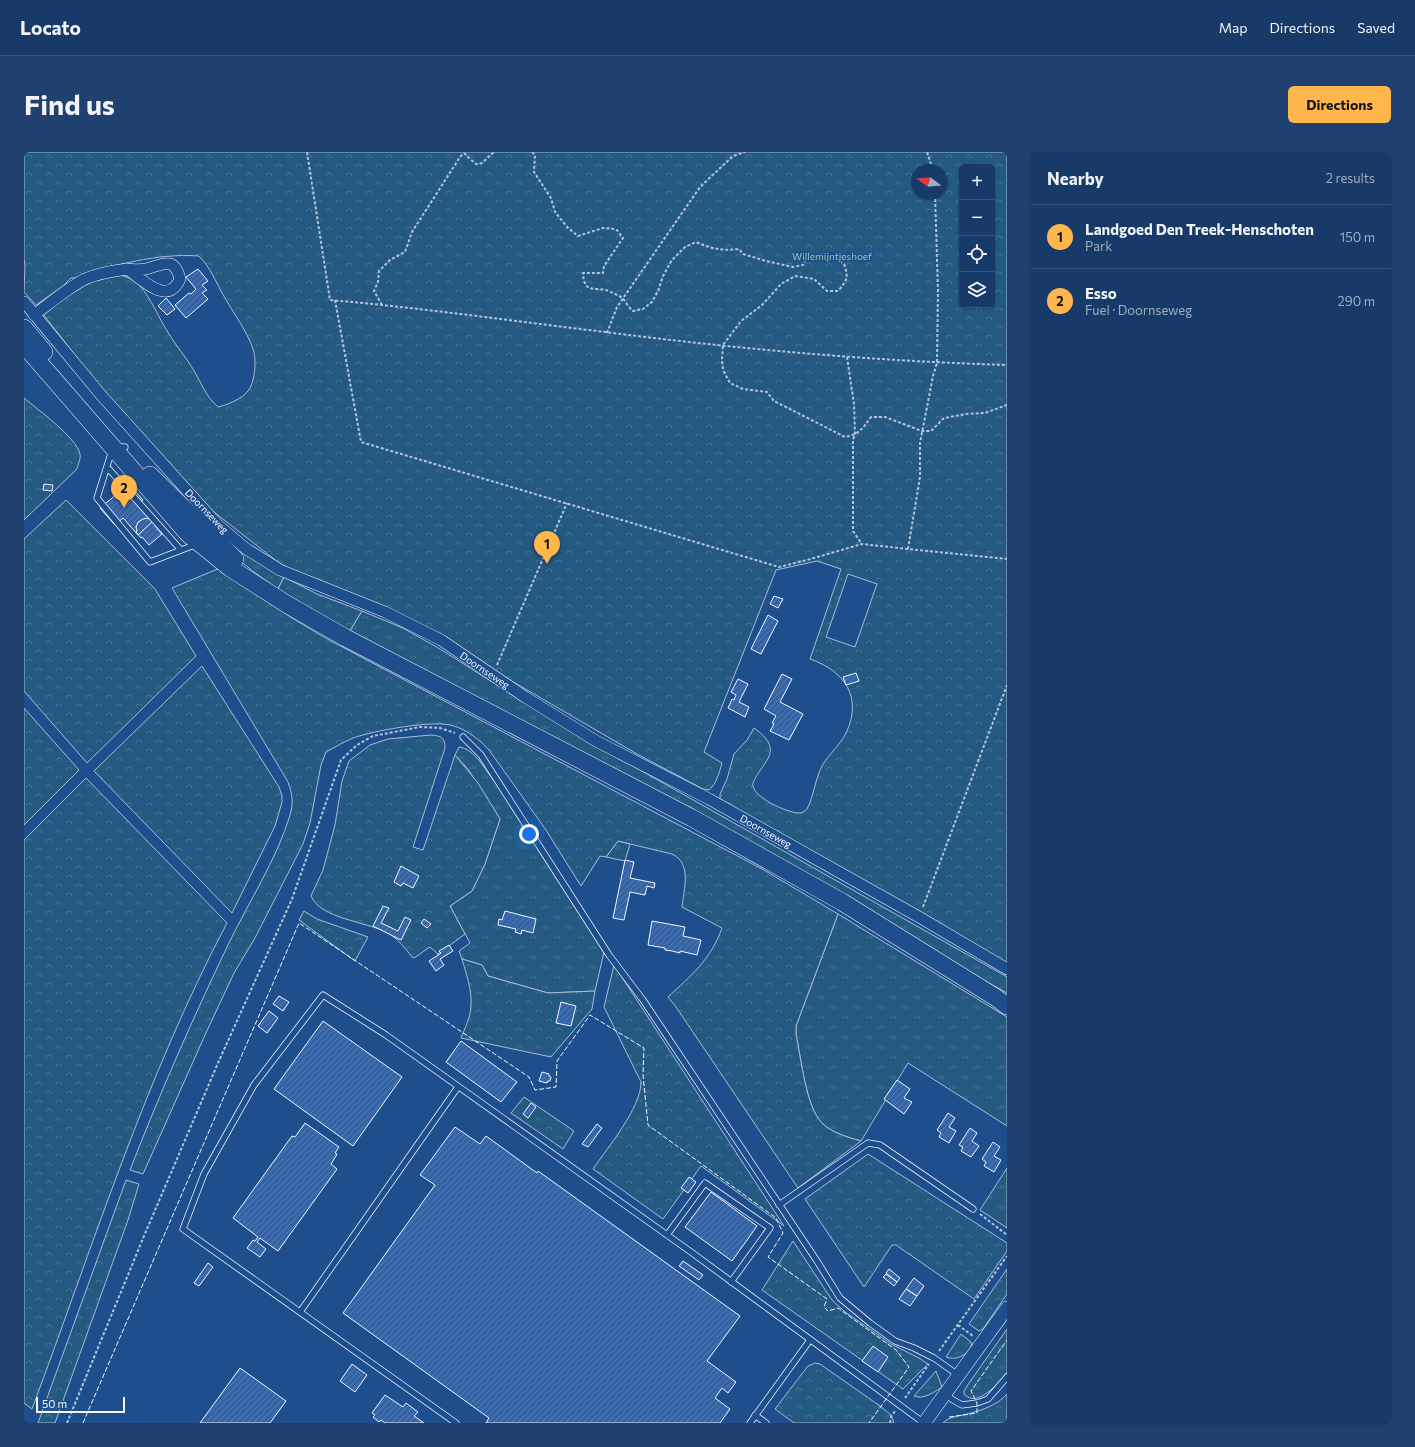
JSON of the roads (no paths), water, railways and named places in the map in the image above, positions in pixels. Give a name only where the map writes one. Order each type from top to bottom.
[{"type":"main road","name":"Doornseweg","points":[[24,328],[188,534],[201,535],[346,638],[692,818],[842,902],[1003,1001]]},
{"type":"main road","name":"Doornseweg","points":[[24,345],[119,447]]},
{"type":"street","points":[[34,315],[84,280],[102,273],[127,268]]},
{"type":"street","name":"Doornseweg","points":[[24,302],[101,395],[218,525],[245,548],[280,570],[385,612],[441,640],[525,697],[596,740],[708,799],[919,917],[1007,969]]},
{"type":"street","points":[[924,1423],[1007,1308]]},
{"type":"lane","points":[[119,447],[107,467],[97,498],[150,562],[181,550],[201,535]]},
{"type":"lane","points":[[107,467],[181,550]]},
{"type":"lane","points":[[463,736],[481,755],[609,955],[643,1000],[817,1261],[840,1298],[870,1323],[896,1341],[934,1358],[958,1376]]},
{"type":"lane","points":[[456,1423],[183,1229],[204,1174],[254,1085],[323,995],[386,1036],[667,1235],[924,1423]]},
{"type":"lane","points":[[300,1312],[458,1087]]},
{"type":"lane","points":[[779,1205],[868,1143],[880,1145],[973,1209]]},
{"type":"lane","points":[[667,1235],[705,1183],[770,1228],[731,1282]]},
{"type":"lane","points":[[750,1423],[810,1340]]},
{"type":"lane","points":[[945,1394],[962,1405],[977,1403],[988,1400],[1007,1378]]},
{"type":"lane","points":[[755,1415],[766,1423]]},
{"type":"place","name":"Esso","points":[[124,508]]},
{"type":"place","name":"Landgoed Den Treek-Henschoten","points":[[547,564]]},
{"type":"park label","name":"Willemijntjeshoef","points":[[832,256]]}]
